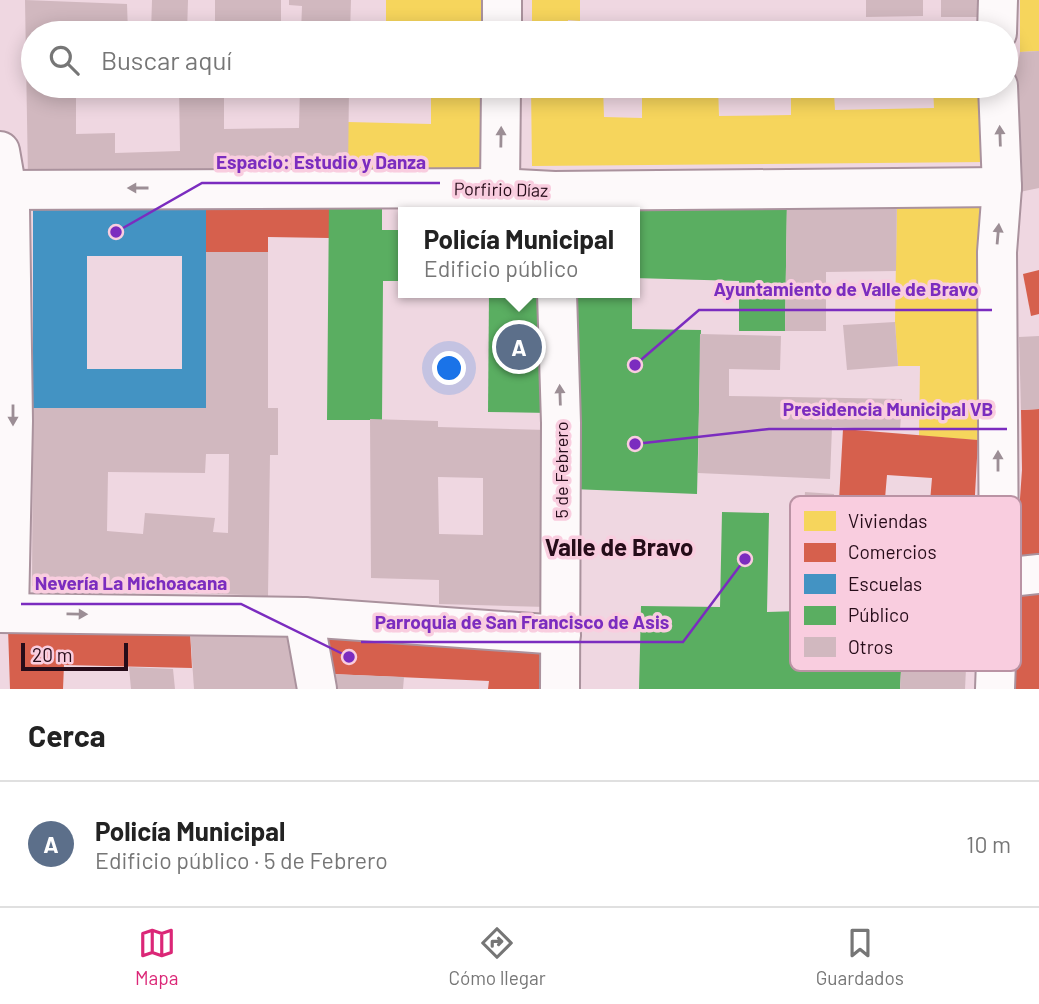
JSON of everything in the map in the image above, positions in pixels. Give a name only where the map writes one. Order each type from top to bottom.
[{"type":"street","points":[[502,0],[502,21]]},
{"type":"street","points":[[997,21],[998,0]]},
{"type":"street","points":[[500,188],[501,98]]},
{"type":"street","points":[[998,98],[1002,187],[997,251],[998,496]]},
{"type":"street","points":[[0,151],[3,190],[10,208],[13,421],[5,613],[304,617],[561,635]]},
{"type":"street","name":"Porfirio Díaz","points":[[3,190],[500,188],[554,202],[1002,187]]},
{"type":"street","name":"5 de Febrero","points":[[557,298],[561,423],[560,689]]},
{"type":"street","points":[[1021,575],[1039,573]]},
{"type":"street","points":[[304,617],[317,689]]},
{"type":"street","points":[[995,689],[996,671]]},
{"type":"building: Viviendas","points":[[386,0],[491,0],[491,21],[386,21]]},
{"type":"building: Viviendas","points":[[532,0],[580,0],[580,21],[532,21]]},
{"type":"building: Viviendas","points":[[1020,0],[1039,0],[1039,51],[1020,52]]},
{"type":"building: Viviendas","points":[[431,98],[491,98],[491,175],[348,175],[348,122],[431,124]]},
{"type":"building: Viviendas","points":[[531,98],[603,98],[604,117],[642,118],[642,98],[718,98],[719,116],[791,115],[791,98],[834,98],[835,110],[934,108],[934,98],[985,98],[986,162],[532,166]]},
{"type":"building: Viviendas","points":[[980,199],[978,440],[919,436],[920,366],[898,366],[895,322],[897,200]]},
{"type":"building: Comercios","points":[[206,195],[329,195],[329,238],[268,237],[268,252],[206,252]]},
{"type":"building: Comercios","points":[[1039,270],[1039,314],[1031,316],[1023,274]]},
{"type":"building: Comercios","points":[[1039,409],[1039,567],[1021,569],[1022,470],[1021,410]]},
{"type":"building: Comercios","points":[[843,429],[978,440],[975,496],[930,496],[932,478],[887,475],[885,496],[839,496]]},
{"type":"building: Comercios","points":[[1039,579],[1039,689],[1009,689],[1010,671],[1021,671],[1021,580]]},
{"type":"building: Comercios","points":[[8,628],[190,630],[192,668],[64,665],[63,689],[10,689]]},
{"type":"building: Comercios","points":[[326,637],[547,647],[545,689],[488,689],[489,681],[331,674]]},
{"type":"building: Escuelas","points":[[33,195],[206,195],[206,408],[33,408]],"holes":[[[87,256],[182,256],[182,369],[87,369]]]},
{"type":"building: Público","points":[[329,201],[382,201],[382,230],[398,230],[398,281],[383,281],[382,420],[327,420]]},
{"type":"building: Público","points":[[787,201],[785,331],[739,331],[739,281],[640,278],[640,207],[574,207],[574,203]]},
{"type":"building: Público","points":[[489,298],[550,298],[549,413],[488,412]]},
{"type":"building: Público","points":[[572,298],[632,298],[632,329],[701,330],[697,494],[572,489]]},
{"type":"building: Público","points":[[722,512],[769,513],[767,612],[790,611],[790,671],[901,671],[900,689],[639,689],[641,606],[720,607]]},
{"type":"building: Otros","points":[[25,0],[127,4],[128,21],[25,21]]},
{"type":"building: Otros","points":[[152,0],[188,0],[187,21],[151,21]]},
{"type":"building: Otros","points":[[215,0],[281,0],[281,21],[215,21]]},
{"type":"building: Otros","points":[[289,0],[351,0],[350,21],[301,21],[302,6],[289,5]]},
{"type":"building: Otros","points":[[866,0],[923,0],[923,16],[866,17]]},
{"type":"building: Otros","points":[[941,0],[982,0],[982,17],[941,17]]},
{"type":"building: Otros","points":[[1039,51],[1039,188],[1015,193],[1009,109],[1011,98],[1018,98],[1020,52]]},
{"type":"building: Otros","points":[[27,98],[76,98],[76,134],[115,133],[115,153],[180,151],[179,98],[224,98],[224,129],[299,128],[300,98],[349,98],[348,175],[28,178]]},
{"type":"building: Otros","points":[[897,200],[896,271],[826,272],[826,331],[785,331],[787,201]]},
{"type":"building: Otros","points":[[206,252],[268,252],[268,408],[278,408],[278,455],[270,455],[268,596],[32,586],[33,408],[206,408]],"holes":[[[206,454],[229,454],[228,533],[213,532],[215,518],[145,513],[143,534],[107,531],[108,472],[205,473]]]},
{"type":"building: Otros","points":[[895,322],[898,366],[847,370],[843,325]]},
{"type":"building: Otros","points":[[700,334],[781,336],[780,370],[729,369],[729,396],[902,399],[900,430],[832,427],[830,479],[698,473]]},
{"type":"building: Otros","points":[[1039,336],[1039,409],[1021,410],[1019,337]]},
{"type":"building: Otros","points":[[370,419],[438,421],[438,427],[547,430],[547,607],[439,604],[439,580],[371,578]],"holes":[[[438,477],[483,478],[483,535],[439,534]]]},
{"type":"building: Otros","points":[[805,492],[834,494],[834,496],[805,496]]},
{"type":"building: Otros","points":[[190,630],[293,635],[304,689],[194,689]]},
{"type":"building: Otros","points":[[129,667],[173,669],[175,689],[131,689]]},
{"type":"building: Otros","points":[[901,671],[966,671],[965,689],[900,689]]},
{"type":"building: Otros","points":[[331,674],[404,677],[403,689],[332,689]]},
{"type":"place","name":"Espacio: Estudio y Danza","points":[[116,232]]},
{"type":"place","name":"Policía Municipal","points":[[519,347]]},
{"type":"place","name":"Ayuntamiento de Valle de Bravo","points":[[635,365]]},
{"type":"place","name":"Presidencia Municipal VB","points":[[635,444]]},
{"type":"place","name":"Parroquia de San Francisco de Asis","points":[[745,559]]},
{"type":"place","name":"Nevería La Michoacana","points":[[349,657]]},
{"type":"district","name":"Valle de Bravo","points":[[619,546]]}]
